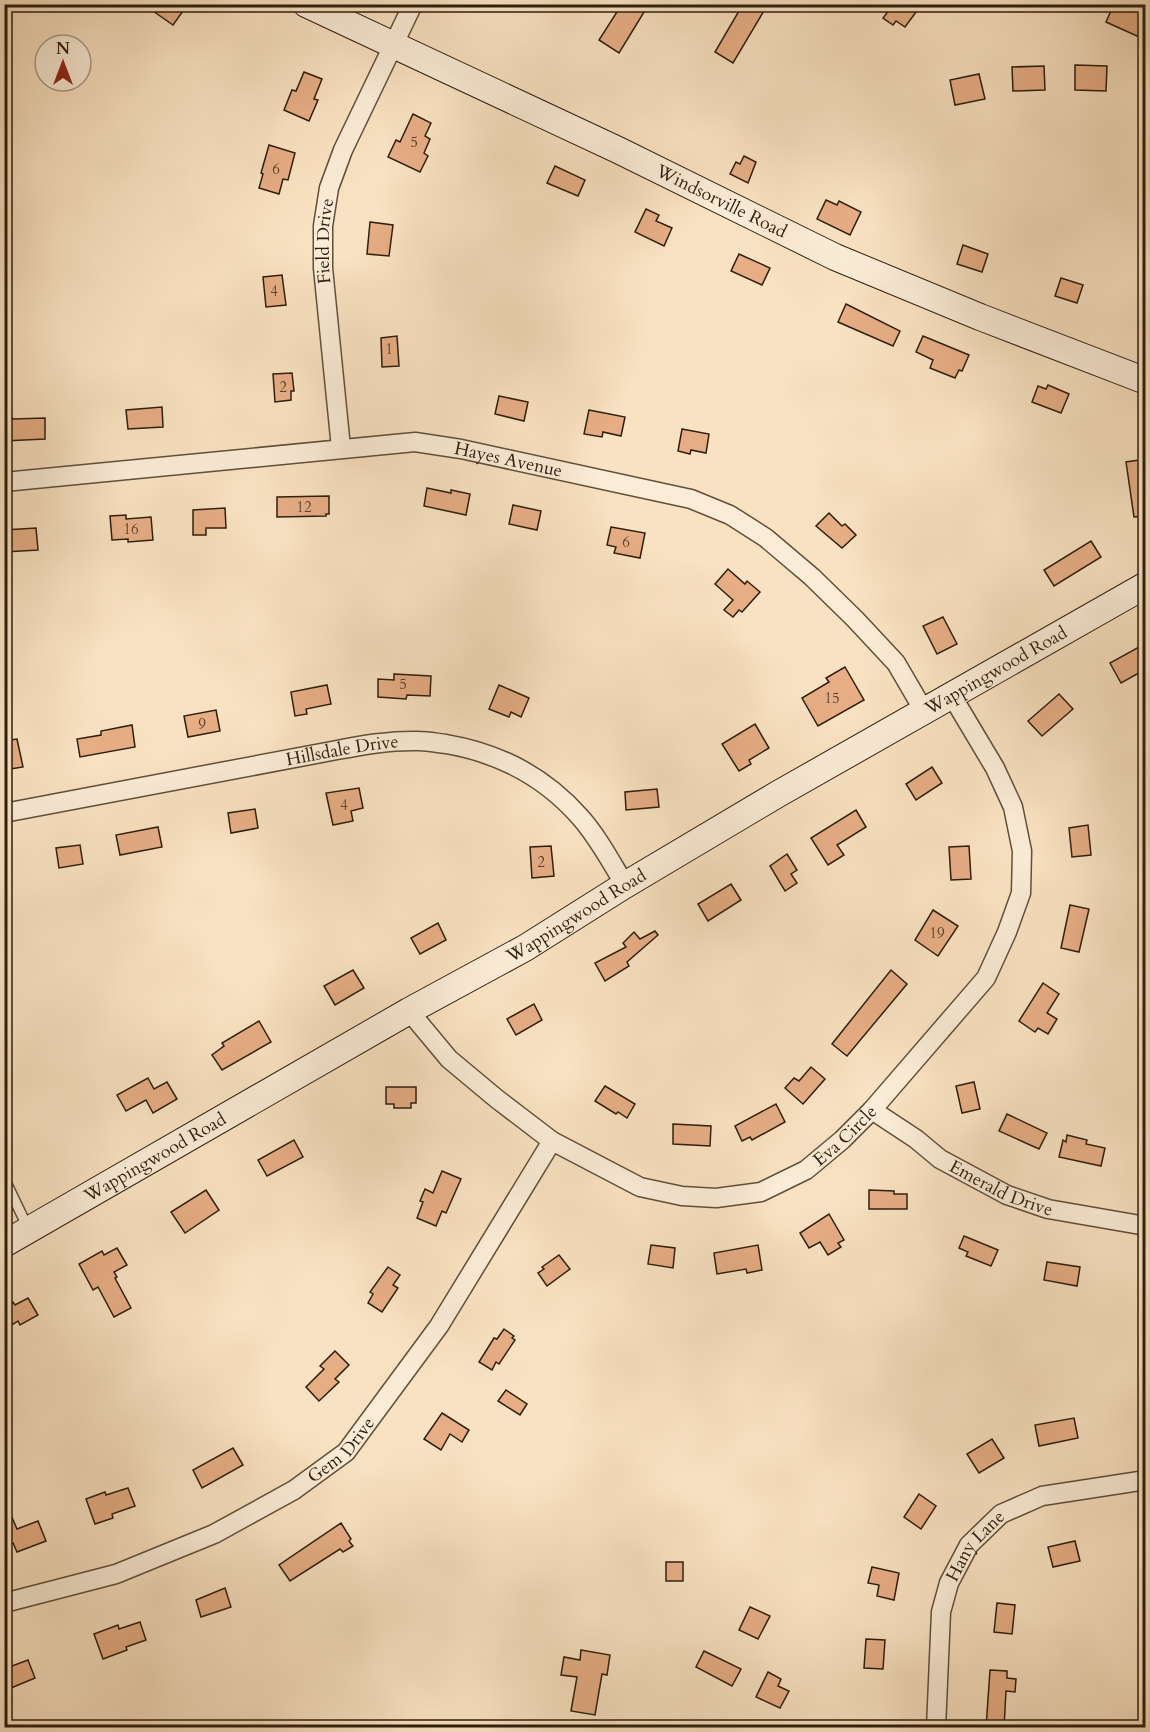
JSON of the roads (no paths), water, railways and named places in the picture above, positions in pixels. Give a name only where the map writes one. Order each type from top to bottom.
[{"type":"main road","name":"Windsorville Road","points":[[306,4],[618,150],[835,257],[980,317],[1146,381]]},
{"type":"main road","name":"Wappingwood Road","points":[[4,1244],[409,1011],[525,948],[625,885],[778,794],[1146,585]]},
{"type":"street","name":"Field Drive","points":[[341,448],[323,268],[323,226],[329,188],[343,150],[413,4]]},
{"type":"street","name":"Hayes Avenue","points":[[4,482],[415,442],[461,449],[691,499],[730,514],[766,538],[812,577],[855,618],[896,663],[924,711]]},
{"type":"street","name":"Eva Circle","points":[[409,1011],[449,1059],[552,1141],[640,1187],[682,1196],[716,1198],[761,1192],[806,1170],[843,1140],[872,1110],[986,978],[1007,932],[1021,893],[1022,851],[1013,807],[994,768],[952,696]]},
{"type":"street","name":"Hillsdale Drive","points":[[4,813],[337,750],[380,743],[421,740],[464,747],[509,761],[544,784],[579,815],[625,885]]},
{"type":"street","name":"Emerald Drive","points":[[872,1110],[916,1139],[940,1159],[1007,1195],[1048,1209],[1146,1226]]},
{"type":"street","name":"Gem Drive","points":[[4,1604],[116,1574],[214,1534],[294,1490],[346,1452],[439,1326],[552,1141]]},
{"type":"street","name":"Hany Lane","points":[[936,1728],[941,1612],[949,1582],[969,1545],[1000,1514],[1042,1496],[1146,1480]]},
{"type":"lane","points":[[5,1180],[29,1230]]}]
